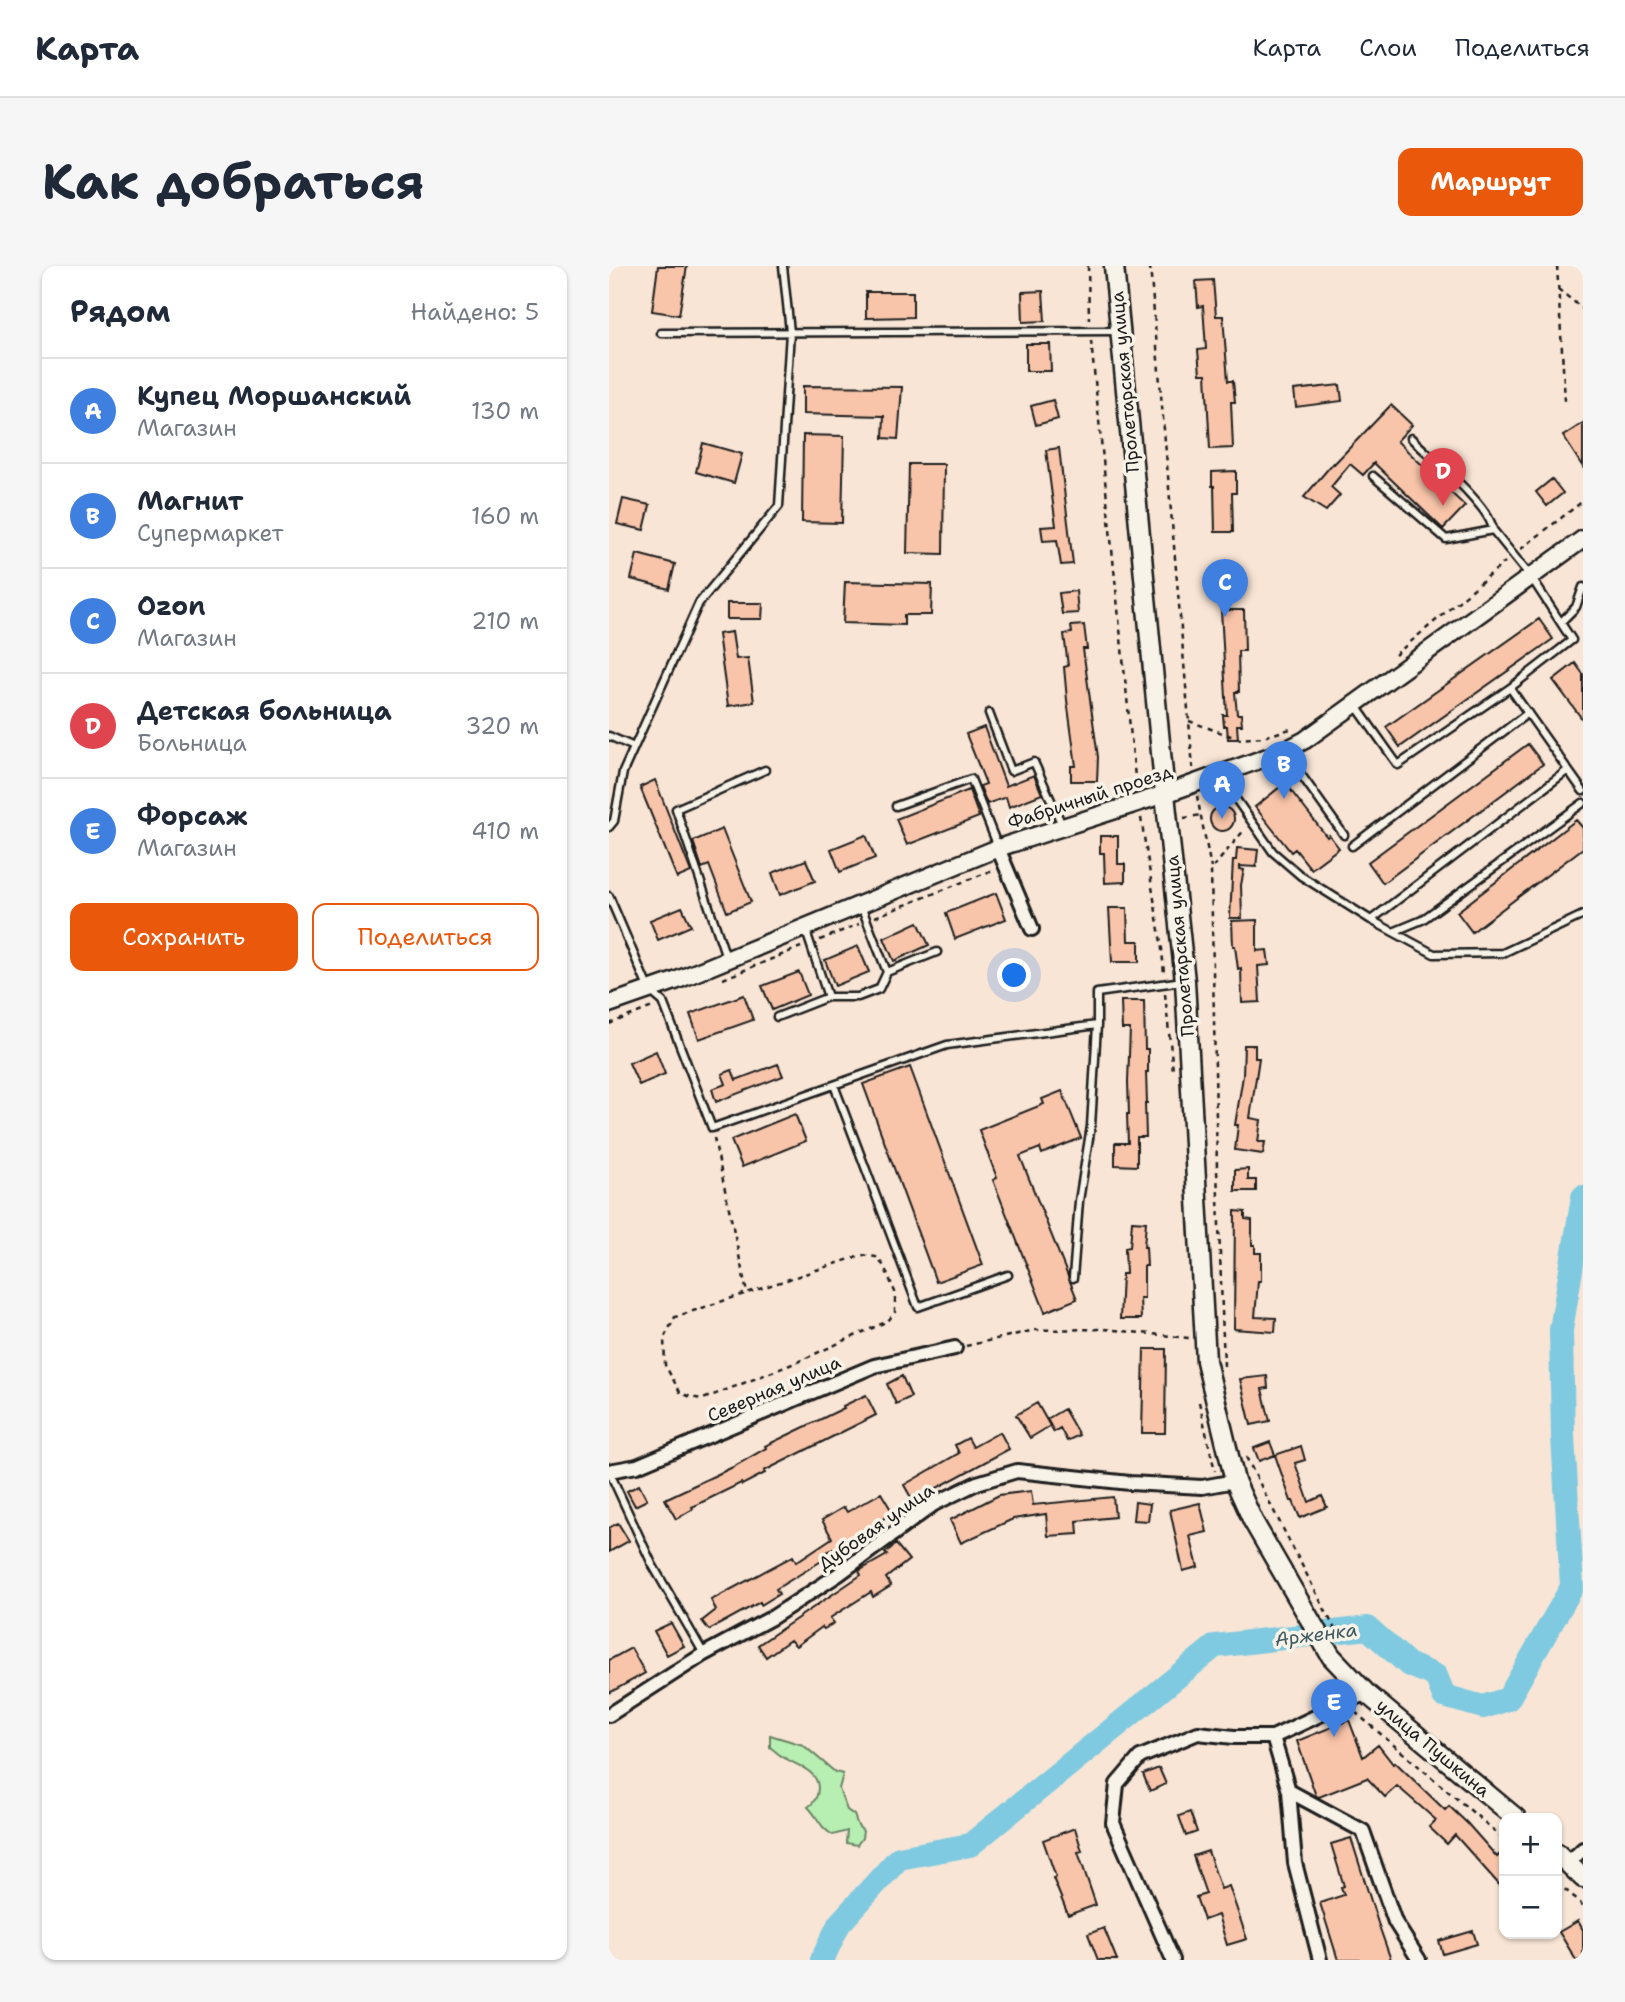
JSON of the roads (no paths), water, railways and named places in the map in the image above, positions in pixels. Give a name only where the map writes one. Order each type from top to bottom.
[{"type":"main road","name":"Пролетарская улица","points":[[1114,266],[1185,981],[1206,1361],[1227,1483],[1254,1521],[1304,1608]]},
{"type":"main road","name":"улица Пушкина","points":[[1304,1608],[1328,1650],[1366,1693],[1510,1813]]},
{"type":"main road","points":[[1562,1858],[1583,1878]]},
{"type":"street","name":"Фабричный проезд","points":[[609,1004],[727,959],[998,848],[1165,794],[1284,751],[1305,740],[1583,540]]},
{"type":"street","points":[[998,848],[1032,929]]},
{"type":"street","name":"Северная улица","points":[[609,1471],[637,1466],[874,1366],[955,1348]]},
{"type":"street","name":"Дубовая улица","points":[[609,1715],[704,1654],[772,1617],[839,1574],[934,1504],[977,1483],[1017,1471],[1130,1483],[1202,1487],[1227,1483]]},
{"type":"street","points":[[1173,1960],[1114,1823],[1117,1784],[1140,1757],[1198,1733],[1273,1737],[1366,1693]]},
{"type":"street","points":[[1273,1737],[1289,1791],[1295,1863],[1320,1960]]},
{"type":"street","points":[[1289,1791],[1363,1831],[1395,1922],[1419,1960]]},
{"type":"street","points":[[1562,1858],[1583,1849]]},
{"type":"lane","points":[[609,827],[614,821],[623,772],[699,603],[779,506],[790,332],[783,266]]},
{"type":"lane","points":[[661,333],[1120,331]]},
{"type":"lane","points":[[1355,704],[1398,765],[1510,688],[1572,640],[1531,577],[1493,530],[1478,503],[1411,438]]},
{"type":"lane","points":[[1373,476],[1446,539],[1493,530]]},
{"type":"lane","points":[[1561,622],[1576,607],[1583,587]]},
{"type":"lane","points":[[1510,688],[1583,791]]},
{"type":"lane","points":[[989,713],[1011,771],[1034,762],[1063,827]]},
{"type":"lane","points":[[1352,846],[1528,713]]},
{"type":"lane","points":[[609,736],[634,747]]},
{"type":"lane","points":[[1284,751],[1344,835]]},
{"type":"lane","points":[[727,959],[676,809],[765,770]]},
{"type":"lane","points":[[1371,920],[1568,771]]},
{"type":"lane","points":[[1218,774],[1273,852],[1301,876],[1371,920],[1434,954],[1503,953],[1583,915]]},
{"type":"lane","points":[[896,806],[971,779],[998,848]]},
{"type":"lane","points":[[1392,932],[1422,920],[1583,803]]},
{"type":"lane","points":[[609,896],[649,990],[663,1002],[712,1128],[947,1045],[1097,1024]]},
{"type":"lane","points":[[860,904],[887,972]]},
{"type":"lane","points":[[805,926],[828,997]]},
{"type":"lane","points":[[777,1017],[828,997],[858,997],[879,989],[887,972],[937,952]]},
{"type":"lane","points":[[1073,1278],[1079,1201],[1091,1126],[1097,993],[1185,981]]},
{"type":"lane","points":[[834,1085],[918,1307],[1008,1275]]},
{"type":"lane","points":[[609,1471],[652,1564],[704,1654]]},
{"type":"waterway","name":"Арженка","points":[[822,1960],[839,1924],[899,1858],[970,1845],[1215,1646],[1368,1628],[1408,1664],[1436,1676],[1444,1696],[1483,1707],[1508,1699],[1572,1587],[1563,1437],[1561,1330],[1583,1197]]},
{"type":"place","name":"Детская больница","points":[[1443,506]]},
{"type":"place","name":"Ozon","points":[[1225,617]]},
{"type":"place","name":"Магнит","points":[[1284,799]]},
{"type":"place","name":"Купец Моршанский","points":[[1222,819]]},
{"type":"place","name":"Форсаж","points":[[1334,1737]]}]
